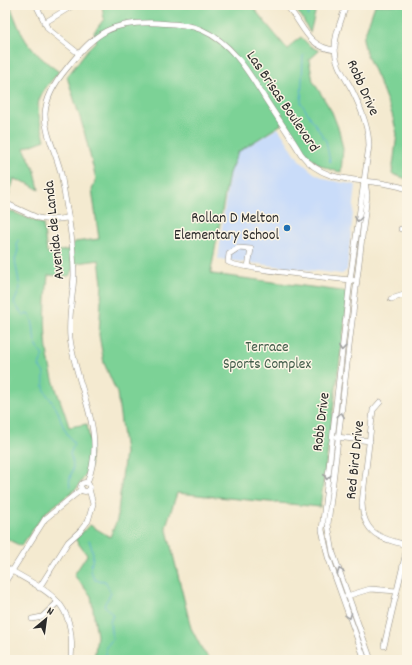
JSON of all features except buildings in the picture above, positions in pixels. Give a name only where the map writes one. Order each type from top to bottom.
[{"type":"street","points":[[36,5],[44,23],[54,35],[78,54]]},
{"type":"street","points":[[286,5],[296,16],[312,41],[322,48],[335,50]]},
{"type":"street","name":"Robb Drive","points":[[346,5],[336,38],[335,50],[340,71],[353,93],[368,135],[369,151],[365,181],[361,194],[350,280],[322,530],[326,551],[365,660]]},
{"type":"street","points":[[44,23],[72,6]]},
{"type":"street","name":"Las Brisas Boulevard","points":[[78,54],[99,34],[120,24],[144,22],[173,23],[200,29],[223,43],[237,56],[300,154],[309,164],[330,176],[389,184],[407,189]]},
{"type":"street","name":"Avenida de Landa","points":[[40,588],[68,542],[88,521],[93,504],[88,483],[95,462],[95,448],[90,414],[76,365],[70,337],[69,314],[74,275],[68,218],[60,168],[46,128],[45,114],[51,92],[61,75],[78,54]]},
{"type":"street","name":"Robb Drive","points":[[365,181],[367,195],[338,437],[329,531],[333,553],[372,660]]},
{"type":"street","points":[[5,203],[38,218],[51,220],[68,218]]},
{"type":"street","points":[[401,229],[407,228]]},
{"type":"street","points":[[248,267],[251,249],[238,248],[229,254],[228,262],[231,265],[357,281]]},
{"type":"street","points":[[391,299],[407,294]]},
{"type":"street","name":"Red Bird Drive","points":[[380,402],[373,410],[362,503],[363,515],[370,529],[377,535],[386,540],[407,545]]},
{"type":"street","points":[[332,436],[370,441]]},
{"type":"street","name":"Avenida de Landa","points":[[5,582],[45,519],[82,489],[82,484],[88,483]]},
{"type":"street","points":[[82,489],[86,491],[89,489]]},
{"type":"street","points":[[384,646],[407,548]]},
{"type":"street","points":[[5,567],[40,588],[58,602],[67,615],[72,629],[71,660]]},
{"type":"street","points":[[343,598],[375,589],[397,591]]},
{"type":"street","points":[[32,619],[42,617],[58,602]]},
{"type":"shaded area","name":"Rollan D Melton Elementary School","points":[[278,128],[300,161],[314,173],[328,180],[356,185],[347,270],[342,274],[218,259],[229,173],[238,152]]},
{"type":"green space","points":[[5,5],[10,5],[23,37],[28,44],[40,57],[59,72],[44,90],[38,103],[39,117],[45,140],[24,148],[35,171],[39,190],[27,183],[14,179],[8,199],[5,199]]},
{"type":"green space","name":"Terrace Sports Complex","points":[[102,5],[251,5],[288,50],[292,44],[301,37],[310,46],[319,51],[309,60],[313,81],[332,112],[339,130],[343,149],[341,172],[321,165],[301,147],[285,122],[238,152],[229,173],[211,271],[212,274],[349,292],[320,507],[177,493],[166,526],[191,628],[203,651],[211,660],[94,660],[97,636],[91,596],[74,575],[87,555],[75,539],[90,525],[110,537],[117,520],[125,452],[117,393],[104,363],[99,335],[102,283],[99,260],[78,263],[69,276],[48,275],[46,311],[48,359],[53,378],[69,427],[87,424],[91,447],[90,468],[77,488],[45,513],[21,546],[5,538],[5,209],[43,224],[47,253],[67,250],[75,242],[99,239],[92,189],[96,179],[83,127],[67,77],[88,49],[96,41],[94,32],[104,19]]},
{"type":"green space","points":[[292,5],[317,5],[310,33],[302,17]]},
{"type":"green space","points":[[375,5],[407,5],[407,179],[392,174],[397,134],[392,114],[366,53],[363,39]]},
{"type":"waterway","points":[[308,16],[311,5]]},
{"type":"waterway","points":[[305,54],[303,56],[301,103],[326,141],[330,162]]},
{"type":"waterway","points":[[18,240],[18,250],[15,260],[20,288],[14,303],[23,315],[28,314],[32,320],[35,342],[43,356],[39,366],[44,373],[44,390],[57,410],[63,426],[74,444],[70,454],[73,465],[69,482],[70,487]]},
{"type":"waterway","points":[[89,540],[93,553],[91,568],[93,576],[95,580],[105,581],[111,593],[104,605],[113,615],[110,622],[112,640],[106,647],[106,660]]},
{"type":"place","name":"Rollan D Melton Elementary School","points":[[287,228]]}]
